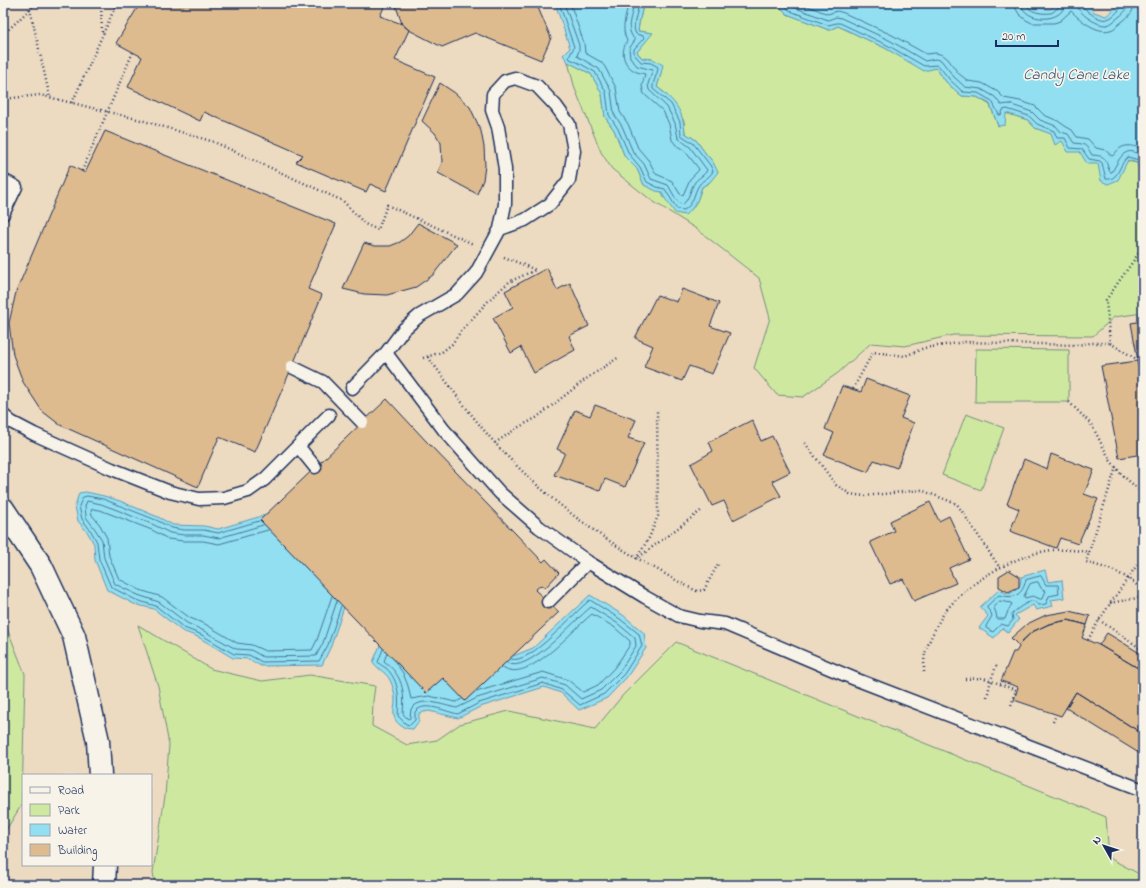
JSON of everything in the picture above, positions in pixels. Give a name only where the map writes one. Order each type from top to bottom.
[{"type":"street","points":[[3,509],[41,566],[74,636],[98,741],[100,774]]},
{"type":"street","points":[[104,885],[105,866]]},
{"type":"lane","points":[[352,388],[386,353],[404,329],[457,294],[476,273],[500,229],[505,204],[505,169],[498,127],[492,110],[493,94],[505,81],[515,78],[537,86],[556,106],[569,124],[574,151],[569,180],[550,204],[525,220],[500,229]]},
{"type":"lane","points":[[3,180],[16,187],[3,214]]},
{"type":"lane","points":[[386,353],[444,430],[500,493],[539,527],[588,562],[645,597],[679,616],[700,621],[726,624],[855,678],[1143,790]]},
{"type":"lane","points":[[292,368],[323,382],[362,422]]},
{"type":"lane","points":[[3,415],[11,422],[34,434],[112,469],[170,492],[199,499],[224,498],[248,491],[265,479],[329,415]]},
{"type":"lane","points":[[298,446],[315,467]]},
{"type":"lane","points":[[548,602],[588,562]]},
{"type":"path","points":[[3,35],[36,3]]},
{"type":"path","points":[[101,3],[102,33]]},
{"type":"path","points":[[72,103],[102,33],[117,3]]},
{"type":"path","points":[[30,9],[50,98]]},
{"type":"path","points":[[82,171],[133,52]]},
{"type":"path","points":[[3,99],[40,95],[141,120],[214,142],[343,201],[365,224],[378,230],[387,205],[536,270],[509,282],[490,298],[461,331],[452,344],[442,352],[423,358]]},
{"type":"path","points":[[1110,343],[1106,300],[1143,247]]},
{"type":"path","points":[[853,389],[873,352],[905,356],[924,348],[965,342],[1076,345],[1110,343],[1143,363]]},
{"type":"path","points":[[428,356],[495,443],[543,491],[589,527],[636,559],[697,591],[704,590],[718,564]]},
{"type":"path","points":[[495,443],[517,428],[536,418],[586,379],[619,357]]},
{"type":"path","points":[[1069,402],[1091,424],[1110,460],[1122,475],[1143,493]]},
{"type":"path","points":[[636,559],[649,538],[658,516],[657,410]]},
{"type":"path","points":[[804,443],[836,485],[850,494],[864,496],[921,490],[957,504],[1000,568]]},
{"type":"path","points":[[1116,466],[1086,562],[1112,570],[1128,578],[1143,590]]},
{"type":"path","points":[[636,559],[702,510]]},
{"type":"path","points":[[924,672],[925,654],[932,636],[948,608],[974,584],[1020,558],[1043,551],[1066,550],[1090,552]]},
{"type":"path","points":[[1088,640],[1110,603],[1143,556]]},
{"type":"path","points":[[1110,603],[1143,597]]},
{"type":"path","points":[[1099,620],[1143,650]]},
{"type":"path","points":[[987,697],[997,664]]},
{"type":"path","points":[[965,679],[984,678],[1016,690],[1011,706]]},
{"type":"path","points":[[1053,722],[1056,715]]},
{"type":"shaded area","points":[[3,3],[1143,3],[1143,885],[3,885]]},
{"type":"green space","points":[[643,3],[777,3],[787,14],[829,30],[838,26],[885,48],[924,70],[936,68],[947,83],[962,96],[977,97],[990,105],[998,126],[1005,113],[1028,120],[1035,128],[1052,134],[1080,152],[1137,163],[1140,173],[1143,174],[1143,313],[1114,317],[1093,336],[953,335],[905,346],[871,343],[838,373],[803,397],[777,395],[754,368],[770,318],[759,278],[698,230],[651,200],[612,169],[601,152],[575,89],[568,62],[591,74],[602,94],[605,117],[614,130],[625,157],[637,169],[644,185],[662,192],[664,198],[691,210],[697,201],[702,187],[710,182],[713,162],[696,140],[685,133],[684,121],[665,93],[657,87],[661,74],[653,59],[642,58],[637,52],[652,33],[638,31]]},
{"type":"green space","points":[[976,349],[1069,350],[1069,402],[975,402]]},
{"type":"green space","points":[[966,414],[1004,428],[981,490],[942,475]]},
{"type":"green space","points":[[3,618],[25,674],[22,804],[3,835]]},
{"type":"green space","points":[[138,625],[211,669],[262,681],[310,675],[375,686],[372,726],[407,745],[437,740],[460,724],[509,711],[595,729],[623,695],[676,642],[1106,817],[1109,858],[1143,876],[1143,885],[155,885],[153,872],[165,796],[169,745],[158,686]]},
{"type":"water","points":[[555,3],[643,3],[638,31],[653,33],[637,52],[642,58],[653,59],[663,65],[657,87],[669,97],[677,107],[682,118],[685,133],[696,140],[713,162],[718,172],[710,182],[702,187],[697,201],[691,210],[685,215],[675,213],[662,192],[656,191],[644,185],[637,169],[625,157],[614,130],[605,117],[602,94],[591,74],[568,62],[563,55],[570,48]]},
{"type":"water","name":"Candy Cane Lake","points":[[777,3],[1029,3],[1034,8],[1050,9],[1058,3],[1082,3],[1089,6],[1094,12],[1106,16],[1119,5],[1119,3],[1143,3],[1143,174],[1140,173],[1137,163],[1128,160],[1118,180],[1108,184],[1101,181],[1098,164],[1087,164],[1080,152],[1068,152],[1062,141],[1055,145],[1051,134],[1035,128],[1028,120],[1006,113],[1005,125],[998,126],[990,104],[977,97],[962,96],[947,83],[936,68],[924,71],[885,48],[838,26],[829,30],[787,14]]},
{"type":"water","points":[[86,492],[120,501],[173,525],[204,526],[218,529],[262,516],[290,500],[344,607],[331,646],[322,665],[261,666],[248,659],[233,658],[198,637],[182,631],[154,609],[134,604],[107,590],[95,560],[94,544],[88,533],[78,521],[75,506],[79,493]]},
{"type":"water","points":[[1045,570],[1048,582],[1062,580],[1064,598],[1051,600],[1053,606],[1036,610],[1033,605],[1015,615],[1019,619],[1008,633],[1002,628],[994,638],[979,628],[988,616],[980,607],[999,590],[1009,594],[1015,591],[1018,587],[1021,577]]},
{"type":"water","points":[[590,595],[623,615],[644,633],[646,648],[627,677],[607,698],[579,710],[561,693],[544,687],[480,707],[458,718],[429,711],[419,713],[419,721],[413,729],[404,727],[395,719],[395,698],[391,682],[373,662],[381,643],[483,630],[513,656],[533,648]]},
{"type":"building","points":[[137,3],[386,3],[380,16],[402,24],[409,30],[395,60],[435,77],[386,191],[370,184],[366,192],[296,162],[303,155],[204,112],[200,121],[128,87],[142,57],[116,43],[139,5]]},
{"type":"building","points":[[395,3],[536,3],[551,38],[541,60],[475,33],[442,47],[409,30],[402,24]]},
{"type":"building","points":[[440,83],[455,93],[470,107],[481,131],[485,166],[483,180],[477,194],[438,173],[442,162],[441,143],[435,133],[422,121]]},
{"type":"building","points":[[105,131],[336,224],[308,289],[322,295],[255,452],[219,437],[198,487],[60,425],[42,411],[23,382],[13,355],[9,323],[16,292],[70,165],[85,173]]},
{"type":"building","points":[[418,223],[457,244],[433,275],[416,287],[387,295],[364,294],[343,289],[364,243],[375,246],[390,246],[400,242],[408,236]]},
{"type":"building","points":[[547,268],[557,290],[570,283],[589,326],[569,336],[575,350],[534,373],[521,347],[511,353],[493,318],[513,307],[505,291]]},
{"type":"building","points":[[682,289],[719,303],[710,326],[730,333],[712,374],[689,366],[682,381],[644,367],[653,346],[635,338],[657,295],[677,302]]},
{"type":"building","points":[[1143,321],[1143,360],[1138,361],[1131,323]]},
{"type":"building","points":[[1137,361],[1143,389],[1143,454],[1119,458],[1101,366]]},
{"type":"building","points":[[866,379],[910,396],[901,418],[914,423],[897,468],[874,460],[868,472],[824,455],[834,433],[825,429],[842,386],[861,392]]},
{"type":"building","points":[[387,399],[543,562],[546,559],[559,573],[545,588],[541,585],[535,590],[559,612],[465,701],[443,678],[426,693],[260,520]]},
{"type":"building","points":[[595,405],[636,420],[628,438],[644,443],[625,487],[605,479],[600,491],[554,475],[565,453],[557,449],[575,410],[590,416]]},
{"type":"building","points":[[752,420],[761,441],[772,436],[790,472],[772,481],[781,496],[733,520],[724,501],[712,506],[691,464],[713,451],[709,442]]},
{"type":"building","points":[[1051,454],[1094,470],[1084,494],[1098,499],[1078,544],[1060,538],[1056,548],[1010,531],[1019,509],[1007,504],[1024,459],[1047,469]]},
{"type":"building","points":[[930,502],[939,521],[949,516],[969,559],[949,568],[956,583],[914,601],[903,579],[890,584],[870,542],[894,531],[890,521]]},
{"type":"building","points":[[1009,570],[1019,576],[1019,587],[1008,592],[999,587],[999,576]]},
{"type":"building","points":[[1069,611],[1090,616],[1087,625],[1068,620],[1049,624],[1032,632],[1018,645],[1011,638],[1027,624],[1046,615]]},
{"type":"building","points":[[1068,620],[1087,625],[1082,638],[1099,645],[1143,671],[1143,734],[1076,692],[1061,716],[1014,700],[1018,687],[1001,681],[1013,652],[1016,652],[1019,647],[1018,645],[1032,632],[1049,624]]},
{"type":"building","points":[[1107,633],[1143,655],[1143,671],[1099,645]]},
{"type":"building","points":[[1076,692],[1143,734],[1142,755],[1066,708]]}]
